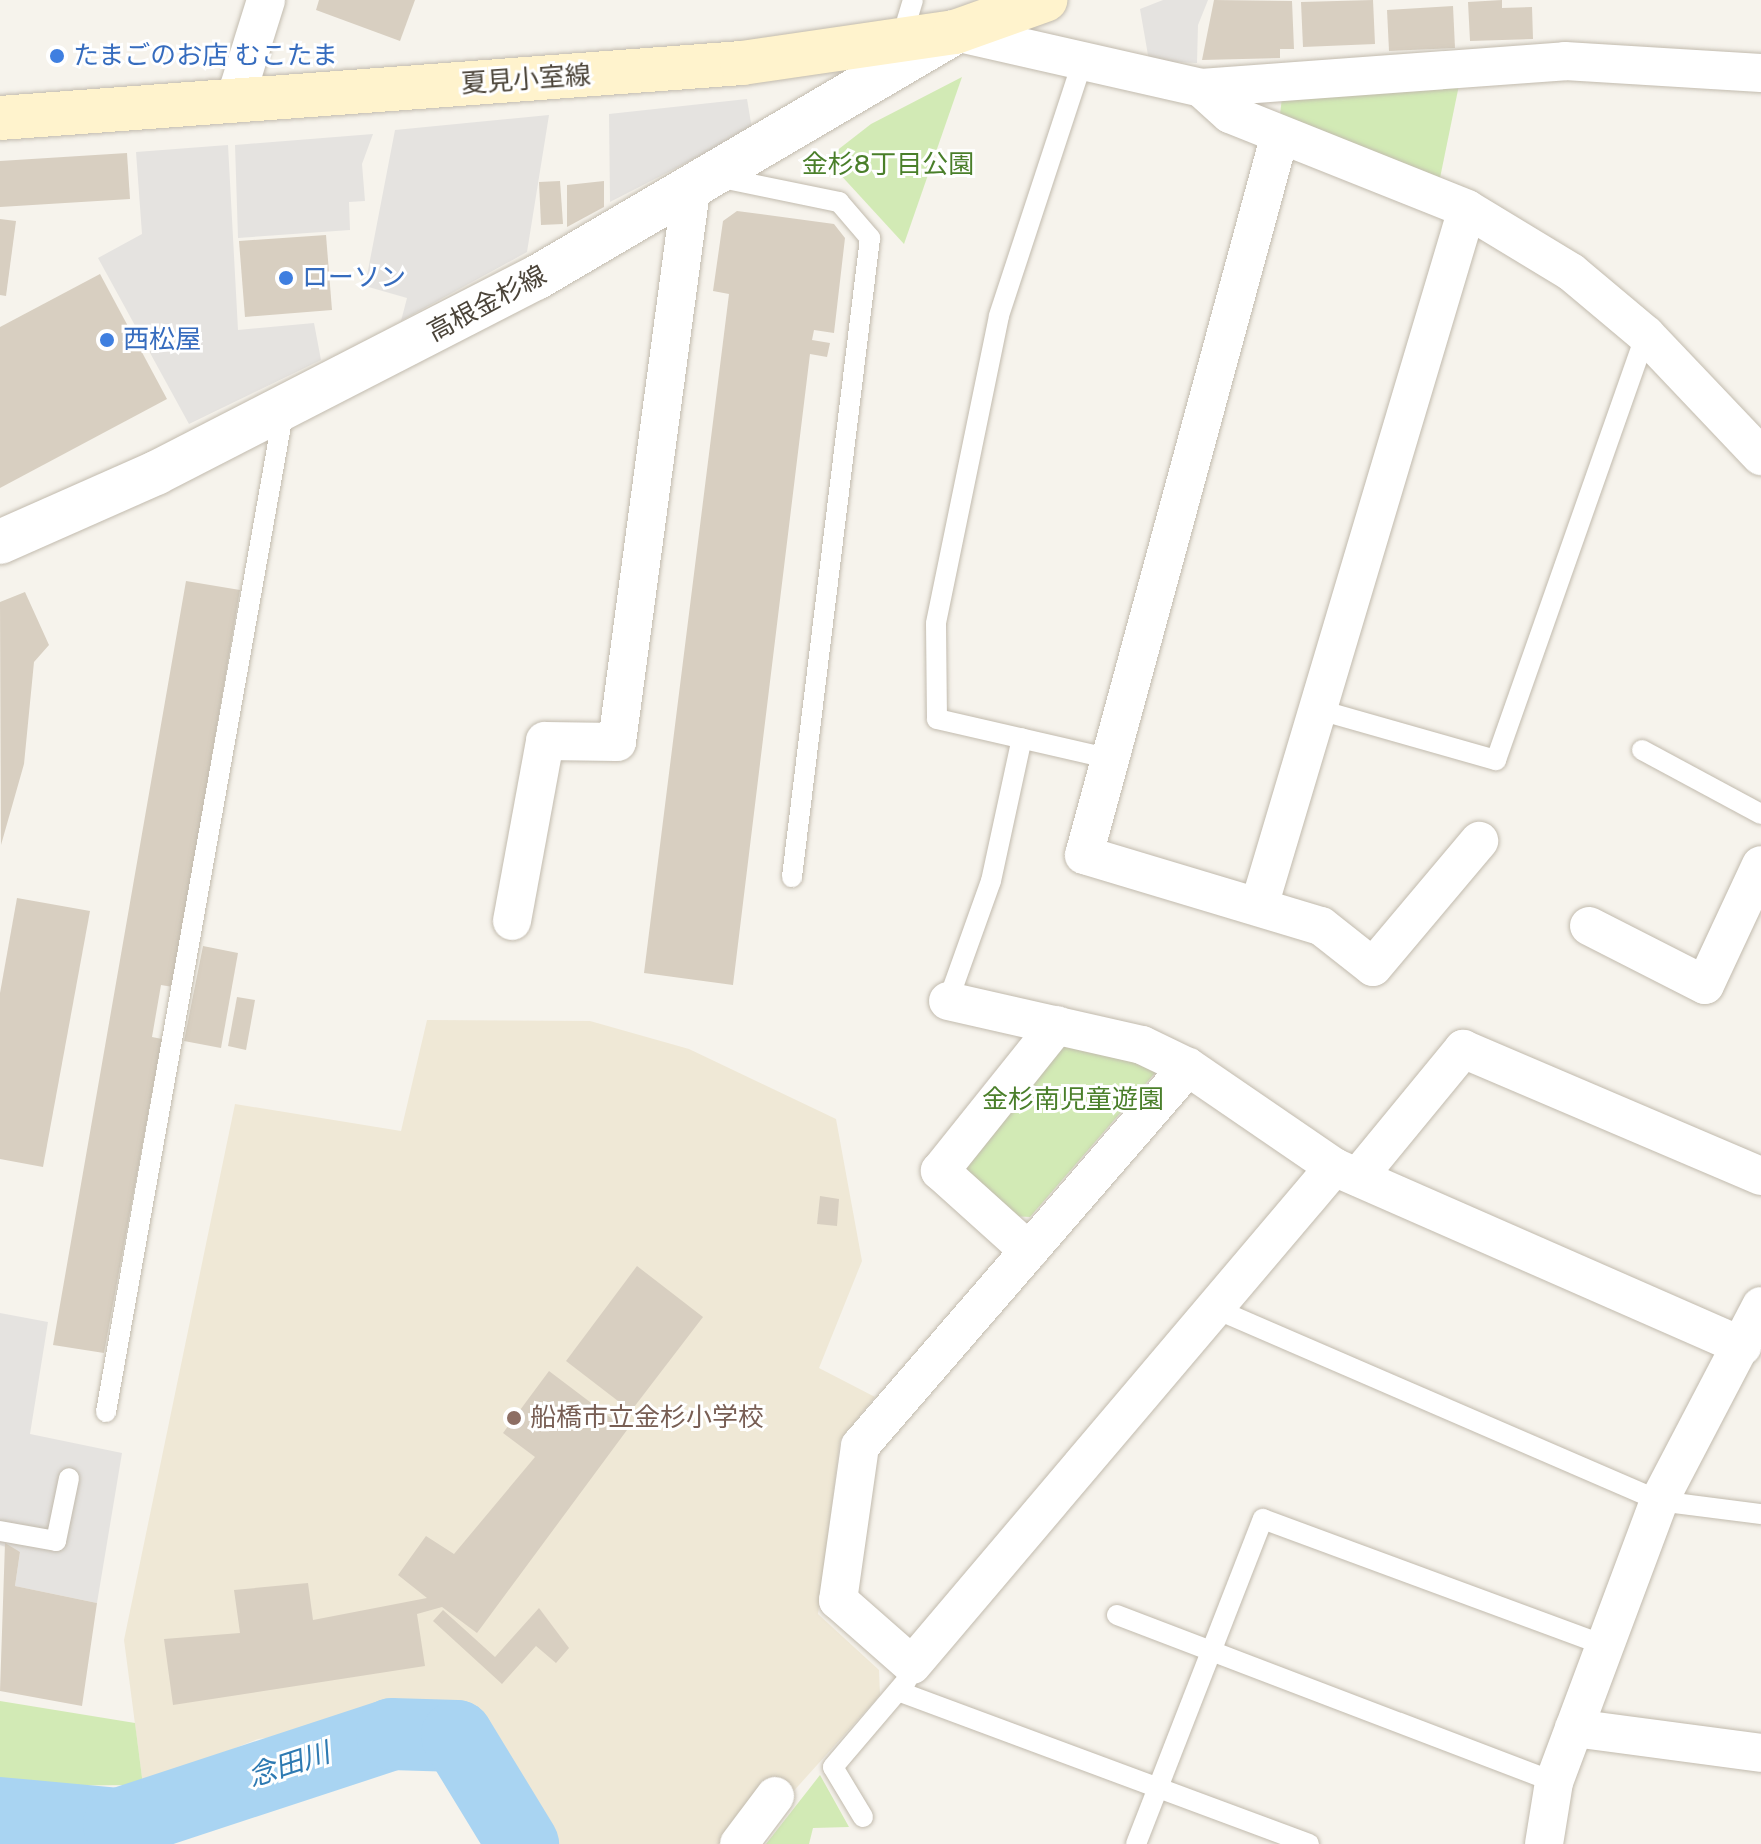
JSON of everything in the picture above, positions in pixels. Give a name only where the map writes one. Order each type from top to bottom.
[{"type":"main road","name":"夏見小室線","points":[[0,118],[234,103],[900,43],[955,32],[1045,0]]},
{"type":"street","points":[[234,103],[266,0]]},
{"type":"street","points":[[955,32],[1081,66],[1201,88],[1565,61],[1761,73]]},
{"type":"street","name":"高根金杉線","points":[[0,542],[284,409],[703,183],[955,32]]},
{"type":"street","points":[[1201,88],[1230,114],[1279,138],[1467,209],[1571,272],[1646,335],[1761,456]]},
{"type":"street","points":[[1279,138],[1084,855],[1321,926],[1373,967],[1479,841]]},
{"type":"street","points":[[512,921],[545,741],[617,742],[703,183]]},
{"type":"street","points":[[1259,906],[1320,710],[1467,209]]},
{"type":"street","points":[[1589,926],[1705,985],[1761,865]]},
{"type":"street","points":[[948,1001],[1142,1045],[1188,1067],[1346,1172],[1742,1346]]},
{"type":"street","points":[[1029,1251],[940,1171],[1057,1025]]},
{"type":"street","points":[[1188,1067],[860,1446],[838,1600],[908,1679],[1216,1309],[1463,1049],[1761,1176]]},
{"type":"street","points":[[1544,1844],[1554,1782],[1659,1501],[1761,1306]]},
{"type":"street","points":[[1574,1728],[1761,1753]]},
{"type":"street","points":[[739,1844],[775,1796]]},
{"type":"lane","points":[[900,43],[913,0]]},
{"type":"lane","points":[[1081,66],[999,316],[936,624],[937,719],[1112,759]]},
{"type":"lane","points":[[703,183],[839,202],[870,238],[792,877]]},
{"type":"lane","points":[[1320,710],[1496,760],[1646,335]]},
{"type":"lane","points":[[106,1412],[284,409]]},
{"type":"lane","points":[[948,1001],[991,881],[1022,738]]},
{"type":"lane","points":[[1642,750],[1761,814]]},
{"type":"lane","points":[[1216,1309],[1659,1501],[1761,1514]]},
{"type":"lane","points":[[0,1531],[56,1541],[69,1478]]},
{"type":"lane","points":[[1136,1844],[1263,1519],[1603,1645]]},
{"type":"lane","points":[[1117,1615],[1554,1782]]},
{"type":"lane","points":[[863,1817],[833,1767],[908,1679],[1158,1788],[1309,1844]]},
{"type":"shaded area","points":[[1163,0],[1208,0],[1198,25],[1197,63],[1149,61],[1140,9]]},
{"type":"shaded area","points":[[747,99],[752,129],[610,202],[609,114]]},
{"type":"shaded area","points":[[549,115],[527,252],[401,321],[407,298],[365,286],[395,130]]},
{"type":"shaded area","points":[[373,134],[362,164],[365,201],[349,202],[350,230],[238,238],[235,145]]},
{"type":"shaded area","points":[[228,145],[238,330],[314,323],[321,360],[189,424],[98,258],[142,234],[136,152]]},
{"type":"shaded area","name":"船橋市立金杉小学校","points":[[427,1020],[590,1021],[689,1049],[836,1119],[862,1261],[819,1368],[875,1397],[840,1440],[818,1614],[879,1670],[880,1695],[791,1794],[723,1844],[543,1844],[480,1731],[388,1723],[258,1739],[143,1785],[124,1640],[235,1104],[401,1131]]},
{"type":"shaded area","points":[[0,1313],[48,1322],[30,1434],[122,1453],[97,1603],[15,1586],[20,1552],[0,1545]]},
{"type":"green space","name":"金杉8丁目公園","points":[[962,77],[904,244],[826,159],[871,124]]},
{"type":"green space","points":[[1459,85],[1440,178],[1280,115],[1282,97]]},
{"type":"green space","name":"金杉南児童遊園","points":[[1076,1045],[1149,1056],[1155,1073],[1030,1217],[1011,1216],[967,1178],[965,1161],[1060,1047]]},
{"type":"green space","points":[[0,1701],[135,1723],[143,1785],[0,1786]]},
{"type":"green space","points":[[820,1775],[849,1827],[813,1828],[809,1844],[766,1844]]},
{"type":"building","points":[[319,0],[415,0],[400,41],[316,10]]},
{"type":"building","points":[[1214,0],[1292,1],[1294,49],[1280,49],[1280,58],[1202,60]]},
{"type":"building","points":[[1373,0],[1375,44],[1303,47],[1301,2]]},
{"type":"building","points":[[1502,0],[1502,8],[1532,7],[1533,39],[1470,41],[1468,2]]},
{"type":"building","points":[[1453,6],[1455,48],[1389,51],[1387,10]]},
{"type":"building","points":[[127,153],[130,199],[0,207],[0,161]]},
{"type":"building","points":[[560,181],[563,224],[541,225],[539,182]]},
{"type":"building","points":[[604,181],[604,207],[567,227],[567,185]]},
{"type":"building","points":[[737,211],[834,224],[845,238],[834,333],[814,330],[812,340],[830,343],[827,357],[810,354],[733,985],[644,973],[729,294],[713,291],[723,221]]},
{"type":"building","points":[[0,219],[16,221],[6,296],[0,295]]},
{"type":"building","points":[[326,235],[332,310],[245,317],[239,241]]},
{"type":"building","points":[[100,274],[167,399],[0,488],[0,327]]},
{"type":"building","points":[[186,581],[240,590],[173,987],[161,985],[152,1037],[162,1039],[104,1353],[53,1345]]},
{"type":"building","points":[[25,592],[49,645],[34,662],[24,764],[1,845],[0,602]]},
{"type":"building","points":[[17,898],[90,911],[43,1167],[0,1159],[0,993]]},
{"type":"building","points":[[203,946],[238,953],[221,1048],[184,1041]]},
{"type":"building","points":[[237,997],[255,1000],[246,1050],[228,1046]]},
{"type":"building","points":[[820,1196],[839,1199],[837,1226],[817,1224]]},
{"type":"building","points":[[637,1266],[703,1317],[631,1411],[566,1361]]},
{"type":"building","points":[[549,1371],[627,1430],[477,1633],[442,1607],[417,1614],[425,1666],[173,1705],[164,1639],[240,1633],[234,1590],[308,1583],[313,1620],[427,1598],[398,1575],[426,1536],[454,1554],[535,1457],[503,1433]]},
{"type":"building","points":[[5,1543],[20,1552],[15,1586],[97,1603],[82,1706],[0,1691]]},
{"type":"building","points":[[539,1608],[569,1648],[556,1663],[536,1646],[502,1684],[433,1621],[443,1610],[495,1657]]},
{"type":"waterway","name":"念田川","points":[[0,1813],[119,1824],[392,1734],[457,1736],[523,1844]]},
{"type":"place","name":"たまごのお店 むこたま","points":[[57,56]]},
{"type":"place","name":"ローソン","points":[[286,278]]},
{"type":"place","name":"西松屋","points":[[107,340]]},
{"type":"place","name":"船橋市立金杉小学校","points":[[514,1418]]}]
